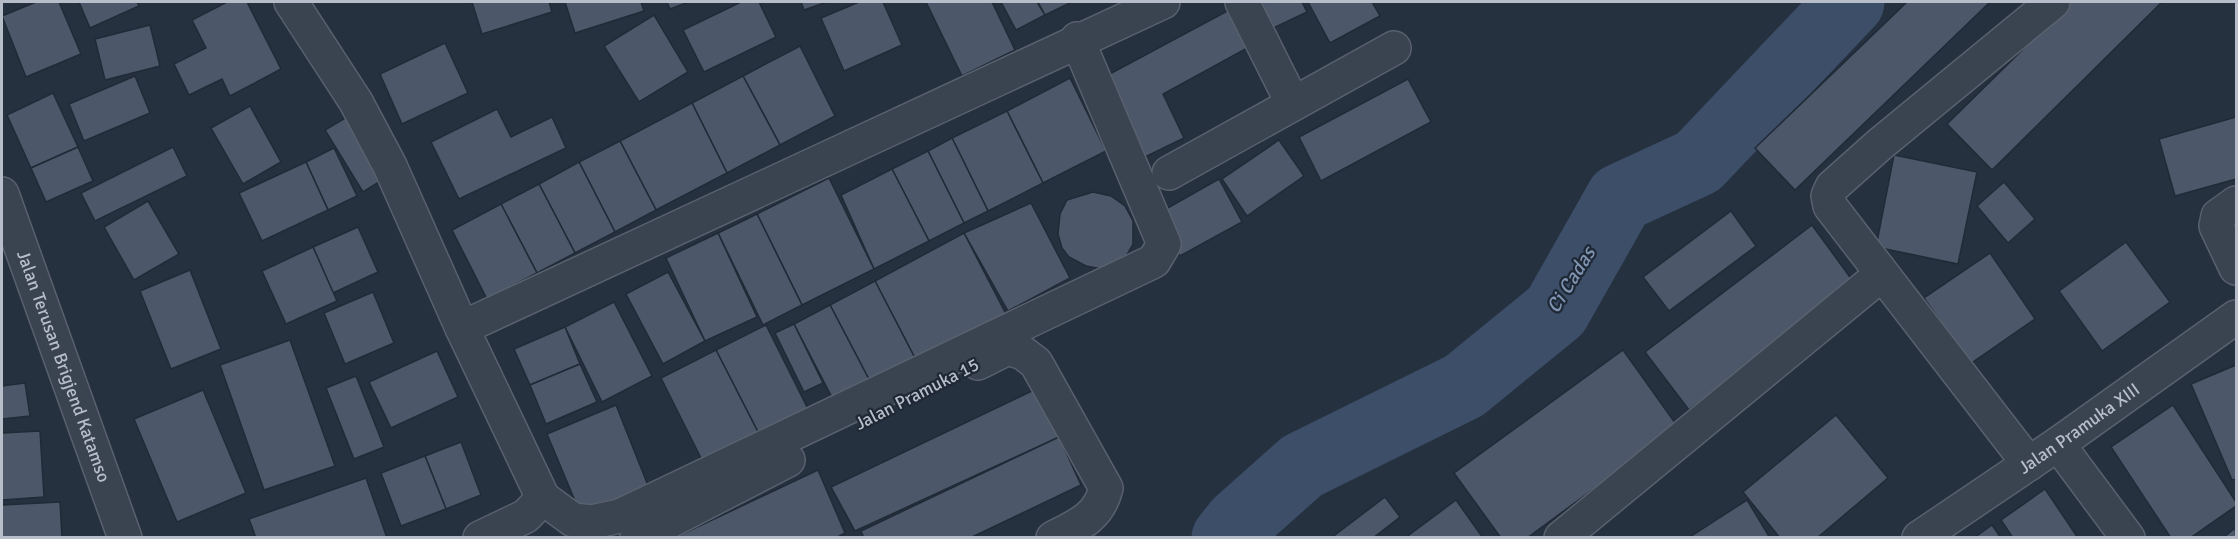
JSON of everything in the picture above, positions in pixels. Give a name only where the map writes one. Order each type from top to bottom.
[{"type":"street","points":[[291,2],[356,102],[379,144],[462,328],[543,498],[573,520],[592,522],[620,516],[1154,261],[1164,244],[1077,39]]},
{"type":"street","points":[[462,328],[1077,39],[1163,2]]},
{"type":"street","points":[[1242,2],[1293,104]]},
{"type":"street","points":[[2029,464],[1830,206],[1828,196],[1832,188],[1879,145],[2053,2]]},
{"type":"street","points":[[1169,173],[1394,48]]},
{"type":"street","name":"Jalan Terusan Brigjend Katamso","points":[[2,194],[125,537]]},
{"type":"street","points":[[2236,203],[2218,216],[2216,226],[2236,268]]},
{"type":"street","points":[[1561,537],[1882,274]]},
{"type":"street","name":"Jalan Pramuka XIII","points":[[1919,537],[2058,444],[2236,318]]},
{"type":"street","name":"Jalan Pramuka 15","points":[[638,537],[1008,348],[1023,353],[1036,363],[1106,488],[1102,504],[1089,519],[1053,537]]},
{"type":"street","points":[[2058,444],[2128,537]]},
{"type":"street","points":[[480,537],[526,516],[543,498]]},
{"type":"building","points":[[36,2],[59,2],[81,54],[26,77],[2,16]]},
{"type":"building","points":[[79,2],[137,2],[139,6],[90,28]]},
{"type":"building","points":[[227,2],[247,2],[281,69],[230,96],[222,79],[189,95],[174,64],[206,48],[192,20]]},
{"type":"building","points":[[472,2],[549,2],[552,12],[482,34]]},
{"type":"building","points":[[565,2],[641,2],[644,11],[575,33]]},
{"type":"building","points":[[667,2],[689,2],[670,9]]},
{"type":"building","points":[[741,2],[759,2],[776,37],[704,72],[683,30]]},
{"type":"building","points":[[801,2],[827,2],[804,10]]},
{"type":"building","points":[[859,2],[883,2],[902,45],[844,71],[821,18]]},
{"type":"building","points":[[926,2],[992,2],[1015,50],[962,76]]},
{"type":"building","points":[[1001,2],[1037,2],[1045,15],[1016,30]]},
{"type":"building","points":[[1038,2],[1072,2],[1045,15]]},
{"type":"building","points":[[1256,2],[1302,2],[1307,12],[1269,30]]},
{"type":"building","points":[[1308,2],[1372,2],[1380,16],[1330,43]]},
{"type":"building","points":[[1907,2],[1990,2],[1795,190],[1755,148]]},
{"type":"building","points":[[2071,2],[2162,2],[1992,170],[1947,124]]},
{"type":"building","points":[[1231,9],[1251,46],[1163,94],[1184,138],[1145,157],[1106,76]]},
{"type":"building","points":[[654,15],[688,72],[639,102],[604,46]]},
{"type":"building","points":[[150,25],[160,66],[105,80],[95,39]]},
{"type":"building","points":[[445,43],[468,93],[402,124],[380,74]]},
{"type":"building","points":[[800,46],[835,116],[780,145],[743,76]]},
{"type":"building","points":[[135,76],[150,113],[84,141],[69,104]]},
{"type":"building","points":[[743,76],[780,145],[727,173],[692,103]]},
{"type":"building","points":[[1070,78],[1106,151],[1043,183],[1007,111]]},
{"type":"building","points":[[1408,79],[1431,122],[1321,181],[1299,137]]},
{"type":"building","points":[[53,93],[78,147],[31,168],[7,115]]},
{"type":"building","points":[[692,103],[727,173],[656,210],[620,141]]},
{"type":"building","points":[[250,106],[281,162],[243,184],[211,128]]},
{"type":"building","points":[[497,109],[511,137],[552,117],[566,148],[459,199],[431,142]]},
{"type":"building","points":[[1007,111],[1043,183],[988,211],[952,138]]},
{"type":"building","points":[[352,114],[390,175],[363,192],[325,130]]},
{"type":"building","points":[[2236,117],[2236,179],[2175,196],[2159,139]]},
{"type":"building","points":[[952,138],[988,211],[964,223],[928,151]]},
{"type":"building","points":[[1279,140],[1304,176],[1247,216],[1222,179]]},
{"type":"building","points":[[620,141],[656,210],[615,232],[579,162]]},
{"type":"building","points":[[78,147],[93,181],[46,202],[31,168]]},
{"type":"building","points":[[173,147],[187,176],[95,221],[81,193]]},
{"type":"building","points":[[334,148],[357,196],[328,210],[306,162]]},
{"type":"building","points":[[928,151],[964,223],[929,241],[892,169]]},
{"type":"building","points":[[1894,155],[1977,172],[1958,264],[1876,247]]},
{"type":"building","points":[[306,162],[328,210],[262,241],[239,193]]},
{"type":"building","points":[[579,162],[615,232],[575,253],[539,184]]},
{"type":"building","points":[[892,169],[929,241],[874,269],[841,195]]},
{"type":"building","points":[[829,178],[874,269],[802,305],[757,214]]},
{"type":"building","points":[[1219,179],[1242,222],[1180,256],[1157,214]]},
{"type":"building","points":[[2004,182],[2035,219],[2008,243],[1977,206]]},
{"type":"building","points":[[539,184],[575,253],[537,273],[501,204]]},
{"type":"building","points":[[1093,192],[1111,196],[1125,206],[1133,221],[1133,244],[1124,260],[1102,269],[1086,266],[1069,257],[1062,248],[1058,234],[1060,214],[1067,200]]},
{"type":"building","points":[[148,201],[179,254],[134,280],[104,227]]},
{"type":"building","points":[[1031,203],[1070,278],[1008,311],[964,233]]},
{"type":"building","points":[[501,204],[537,273],[487,299],[452,230]]},
{"type":"building","points":[[1731,211],[1756,246],[1669,311],[1643,277]]},
{"type":"building","points":[[757,214],[802,305],[763,325],[718,233]]},
{"type":"building","points":[[1812,225],[1855,284],[1689,410],[1645,352]]},
{"type":"building","points":[[358,227],[378,272],[333,293],[313,247]]},
{"type":"building","points":[[718,233],[757,317],[705,341],[666,258]]},
{"type":"building","points":[[964,233],[1007,316],[918,364],[875,281]]},
{"type":"building","points":[[2126,242],[2170,302],[2102,351],[2059,291]]},
{"type":"building","points":[[313,247],[337,301],[286,324],[262,271]]},
{"type":"building","points":[[1990,253],[2035,319],[1970,364],[1924,298]]},
{"type":"building","points":[[190,270],[221,349],[171,369],[140,291]]},
{"type":"building","points":[[668,272],[705,341],[663,364],[626,294]]},
{"type":"building","points":[[875,281],[918,364],[873,387],[830,305]]},
{"type":"building","points":[[373,292],[394,343],[345,364],[324,313]]},
{"type":"building","points":[[614,302],[652,376],[602,402],[565,327]]},
{"type":"building","points":[[830,305],[873,387],[837,407],[794,324]]},
{"type":"building","points":[[794,324],[823,383],[804,392],[775,333]]},
{"type":"building","points":[[766,325],[809,411],[760,436],[716,350]]},
{"type":"building","points":[[565,327],[580,364],[530,385],[514,349]]},
{"type":"building","points":[[290,340],[335,466],[264,490],[220,365]]},
{"type":"building","points":[[716,350],[760,436],[704,464],[661,378]]},
{"type":"building","points":[[1623,350],[1678,427],[1527,538],[1501,538],[1454,473]]},
{"type":"building","points":[[437,351],[458,397],[391,428],[369,382]]},
{"type":"building","points":[[580,364],[597,402],[546,424],[530,385]]},
{"type":"building","points":[[2236,365],[2236,479],[2232,480],[2191,384]]},
{"type":"building","points":[[356,376],[384,447],[354,459],[326,388]]},
{"type":"building","points":[[25,383],[30,416],[2,419],[2,386]]},
{"type":"building","points":[[1036,389],[1059,437],[855,531],[831,487]]},
{"type":"building","points":[[203,390],[246,493],[177,522],[134,419]]},
{"type":"building","points":[[616,405],[651,493],[583,520],[547,434]]},
{"type":"building","points":[[2173,405],[2236,502],[2236,506],[2190,538],[2171,538],[2111,447]]},
{"type":"building","points":[[1836,415],[1888,478],[1817,538],[1780,538],[1743,492]]},
{"type":"building","points":[[40,431],[44,497],[2,500],[2,433]]},
{"type":"building","points":[[1059,437],[1081,485],[970,538],[864,538],[861,531]]},
{"type":"building","points":[[461,442],[481,495],[446,509],[425,456]]},
{"type":"building","points":[[425,456],[446,509],[401,526],[381,473]]},
{"type":"building","points":[[818,470],[845,533],[836,538],[674,538]]},
{"type":"building","points":[[366,478],[387,538],[256,538],[249,519]]},
{"type":"building","points":[[2045,489],[2078,538],[2013,538],[2001,520]]},
{"type":"building","points":[[1385,497],[1400,517],[1373,538],[1331,538]]},
{"type":"building","points":[[1456,500],[1483,538],[1405,538]]},
{"type":"building","points":[[1747,500],[1770,538],[1688,538]]},
{"type":"building","points":[[60,502],[62,538],[2,538],[2,505]]},
{"type":"building","points":[[1992,525],[2001,538],[1974,538]]},
{"type":"building","points":[[2235,528],[2236,538],[2223,538]]},
{"type":"waterway","name":"Ci Cadas","points":[[1226,538],[1238,523],[1302,466],[1464,386],[1556,311],[1620,198],[1698,162],[1850,2]]}]
